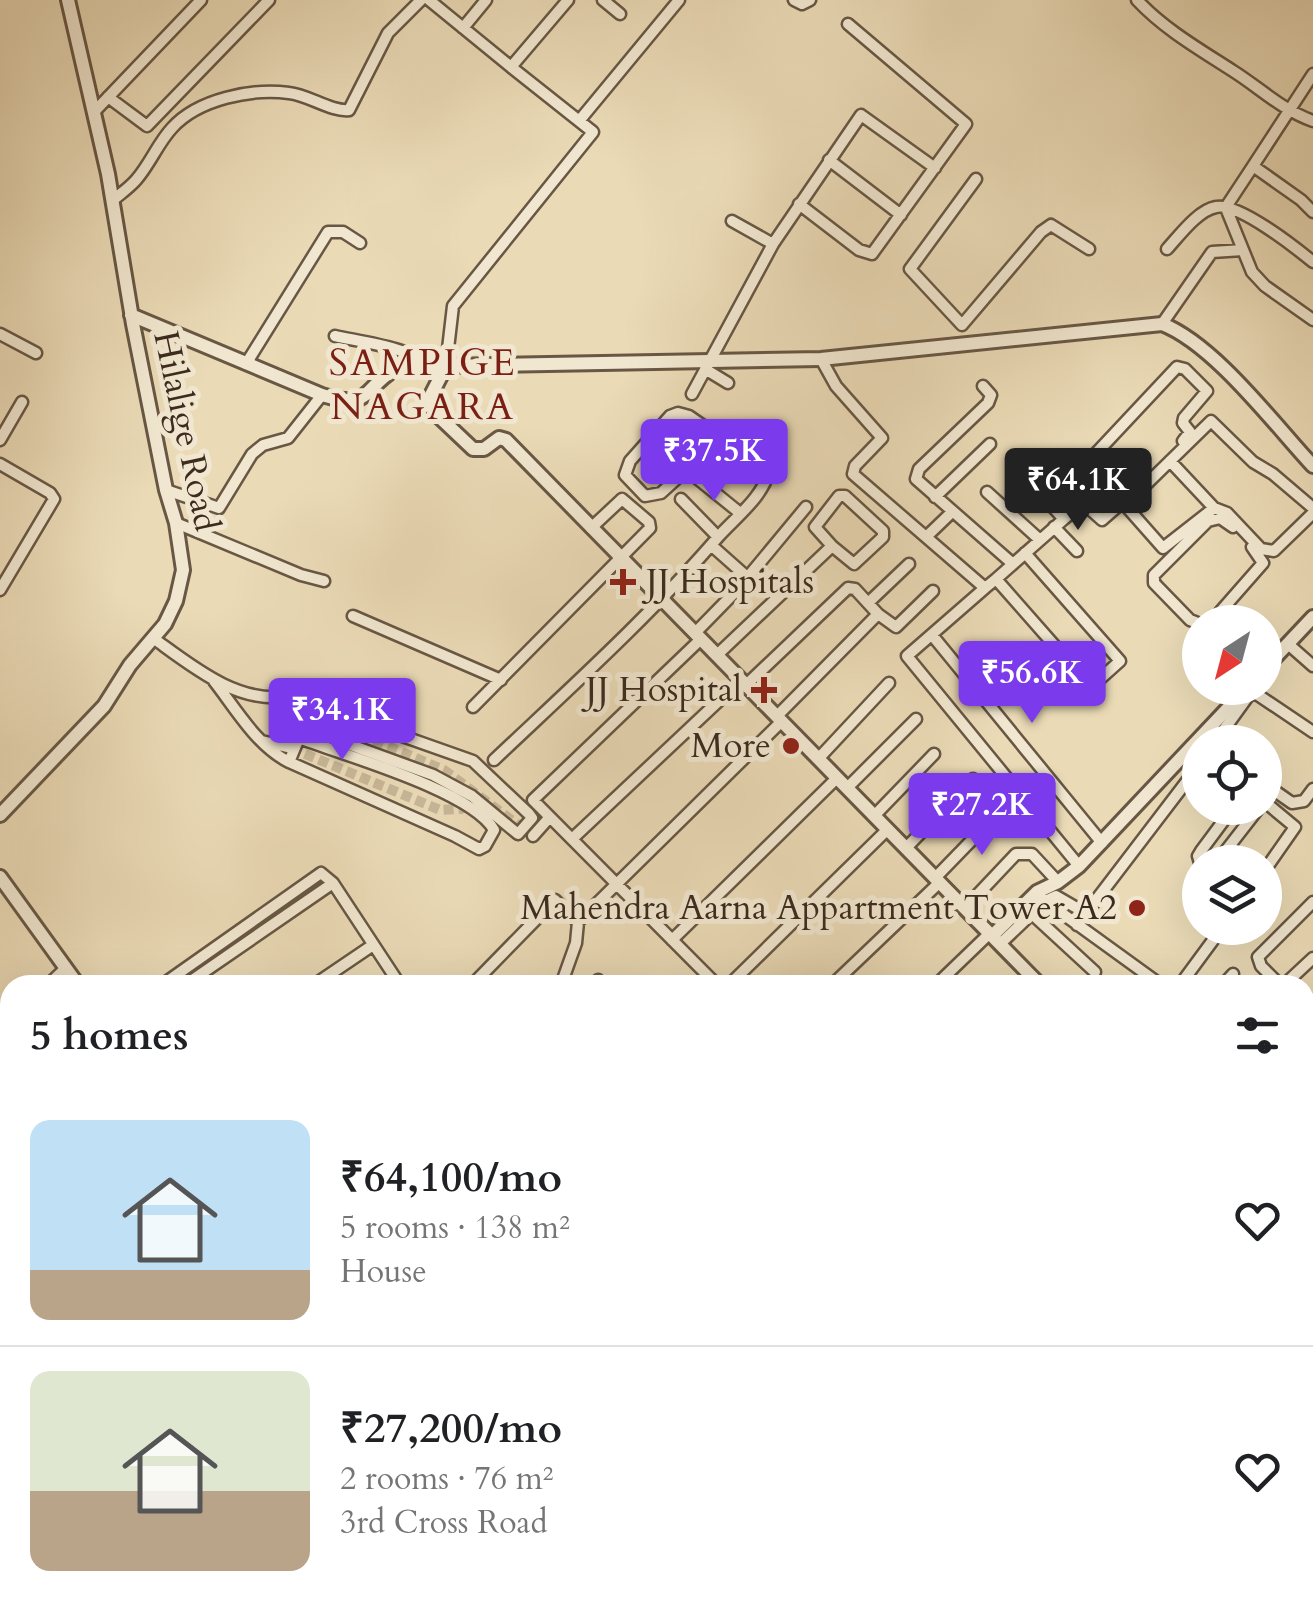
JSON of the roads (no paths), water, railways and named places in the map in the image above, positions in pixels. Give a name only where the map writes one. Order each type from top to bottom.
[{"type":"street","name":"Hilalige Road","points":[[0,816],[104,706],[130,664],[172,612],[183,570],[131,315],[112,200],[68,0]]},
{"type":"street","points":[[94,112],[200,0]]},
{"type":"street","points":[[112,200],[136,180],[169,130],[182,118],[224,98],[288,92],[349,110],[388,33],[420,0]]},
{"type":"street","points":[[429,0],[593,132],[453,306],[429,400],[432,409],[473,448],[480,450],[495,440],[506,440],[1030,975]]},
{"type":"street","points":[[463,28],[486,0]]},
{"type":"street","points":[[511,67],[568,0]]},
{"type":"street","points":[[603,0],[620,14]]},
{"type":"street","points":[[579,121],[679,0]]},
{"type":"street","points":[[794,0],[802,4],[810,0]]},
{"type":"street","points":[[1136,0],[1186,42],[1288,112],[1313,122]]},
{"type":"street","points":[[108,97],[147,126],[265,2]]},
{"type":"street","points":[[799,204],[859,250],[872,254],[966,124],[848,24]]},
{"type":"street","points":[[1226,207],[1313,74]]},
{"type":"street","points":[[692,394],[773,244],[862,115],[935,168]]},
{"type":"street","points":[[829,160],[900,214]]},
{"type":"street","points":[[1253,166],[1311,205]]},
{"type":"street","points":[[976,179],[910,269],[976,341]]},
{"type":"street","points":[[1166,249],[1201,215],[1214,206],[1226,207],[1269,228],[1313,262]]},
{"type":"street","points":[[1226,207],[1252,272],[1313,320]]},
{"type":"street","points":[[732,222],[773,244]]},
{"type":"street","points":[[962,325],[1041,232],[1051,226],[1089,249]]},
{"type":"street","points":[[246,364],[328,232],[343,232],[360,243]]},
{"type":"street","points":[[1162,324],[1212,252],[1243,250]]},
{"type":"street","points":[[131,315],[322,395],[353,401],[372,392],[391,370],[821,359],[1162,324],[1183,335],[1213,360],[1313,466]]},
{"type":"street","points":[[0,334],[36,354]]},
{"type":"street","points":[[336,336],[377,344],[439,367]]},
{"type":"street","points":[[821,359],[836,386],[882,438],[855,466],[854,474],[984,588]]},
{"type":"street","points":[[708,364],[728,382]]},
{"type":"street","points":[[1177,367],[1185,369],[1207,391],[1182,420],[1189,435],[1105,520],[1099,520],[1082,503],[1068,485],[1070,480],[1177,367]]},
{"type":"street","points":[[983,386],[991,396],[988,403],[917,474],[919,483],[1012,564]]},
{"type":"street","points":[[166,490],[219,508],[252,454],[264,444],[288,438],[322,395]]},
{"type":"street","points":[[0,440],[22,402]]},
{"type":"street","points":[[494,760],[662,600],[740,513],[766,482],[769,471],[762,458],[722,428],[715,434],[690,416],[670,416],[630,461],[625,476],[645,496],[660,492],[684,472],[740,513]]},
{"type":"street","points":[[1170,461],[1214,508],[1227,513],[1268,552],[1313,510],[1253,462],[1211,420],[1125,505],[1160,546],[1168,547],[1214,508]]},
{"type":"street","points":[[936,496],[990,444]]},
{"type":"street","points":[[0,464],[54,499],[0,590]]},
{"type":"street","points":[[1022,474],[1078,551]]},
{"type":"street","points":[[987,492],[1040,540]]},
{"type":"street","points":[[841,495],[883,531],[854,564],[832,546],[815,527],[841,495]]},
{"type":"street","points":[[473,707],[648,532],[649,522],[622,499],[592,528]]},
{"type":"street","points":[[681,499],[747,577]]},
{"type":"street","points":[[1079,866],[907,656],[1082,503]]},
{"type":"street","points":[[707,975],[532,800],[698,636],[806,507]]},
{"type":"street","points":[[926,537],[952,512]]},
{"type":"street","points":[[1182,612],[1154,583],[1154,575],[1208,521],[1220,518],[1231,525],[1263,563],[1226,605]]},
{"type":"street","points":[[176,523],[324,581]]},
{"type":"street","points":[[717,656],[832,546]]},
{"type":"street","points":[[996,578],[1091,686],[1120,661],[1025,553]]},
{"type":"street","points":[[868,603],[909,564]]},
{"type":"street","points":[[572,839],[848,588],[855,588],[896,627],[934,592]]},
{"type":"street","points":[[565,975],[576,943],[578,922],[878,614]]},
{"type":"street","points":[[353,616],[501,680]]},
{"type":"street","points":[[1282,649],[1313,617]]},
{"type":"street","points":[[932,635],[1102,844]]},
{"type":"street","points":[[153,638],[214,681],[261,741],[289,762],[479,849],[485,846],[494,830],[472,796],[434,775],[304,728],[309,708]]},
{"type":"street","points":[[1288,644],[1313,666]]},
{"type":"street","points":[[214,681],[272,699],[289,696],[309,708],[472,761],[532,818],[518,834],[482,811],[424,784],[299,738],[289,762]]},
{"type":"street","points":[[818,759],[890,684]]},
{"type":"street","points":[[1226,725],[1255,693],[1313,732]]},
{"type":"street","points":[[1212,725],[1231,705]]},
{"type":"street","points":[[672,940],[916,719]]},
{"type":"street","points":[[261,741],[291,748]]},
{"type":"street","points":[[874,816],[934,754]]},
{"type":"street","points":[[948,975],[1079,866],[1182,757]]},
{"type":"street","points":[[906,848],[973,779]]},
{"type":"street","points":[[1077,924],[1182,787]]},
{"type":"street","points":[[1282,796],[1292,803],[1304,801],[1313,789]]},
{"type":"street","points":[[842,975],[1001,810]]},
{"type":"street","points":[[1282,816],[1295,827],[1282,846]]},
{"type":"street","points":[[532,836],[549,818]]},
{"type":"street","points":[[1230,845],[1246,825]]},
{"type":"street","points":[[739,975],[888,829]]},
{"type":"street","points":[[965,908],[1016,854],[1032,854],[1058,882]]},
{"type":"street","points":[[176,975],[321,872],[333,883],[393,975]]},
{"type":"street","points":[[0,877],[71,975]]},
{"type":"street","points":[[200,975],[333,883]]},
{"type":"street","points":[[1040,898],[1056,896],[1076,907]]},
{"type":"street","points":[[1040,898],[1147,975]]},
{"type":"street","points":[[994,938],[1031,913],[1040,898]]},
{"type":"street","points":[[482,975],[555,900],[578,922]]},
{"type":"street","points":[[1270,975],[1260,966],[1258,957],[1313,902]]},
{"type":"street","points":[[1031,913],[1094,972]]},
{"type":"street","points":[[328,975],[373,944]]},
{"type":"street","points":[[1187,975],[1209,945]]},
{"type":"street","points":[[1293,975],[1313,958]]},
{"type":"street","points":[[59,975],[66,968]]},
{"type":"tunnel","points":[[305,711],[444,770],[533,836]]},
{"type":"tunnel","points":[[291,748],[440,810],[461,809],[471,803]]},
{"type":"place","name":"JJ Hospitals","points":[[623,582]]},
{"type":"place","name":"JJ Hospital","points":[[764,690]]},
{"type":"place","name":"More","points":[[791,746]]},
{"type":"place","name":"Mahendra Aarna Appartment Tower A2","points":[[1137,908]]},
{"type":"district","name":"SAMPIGE NAGARA","points":[[423,384]]}]
